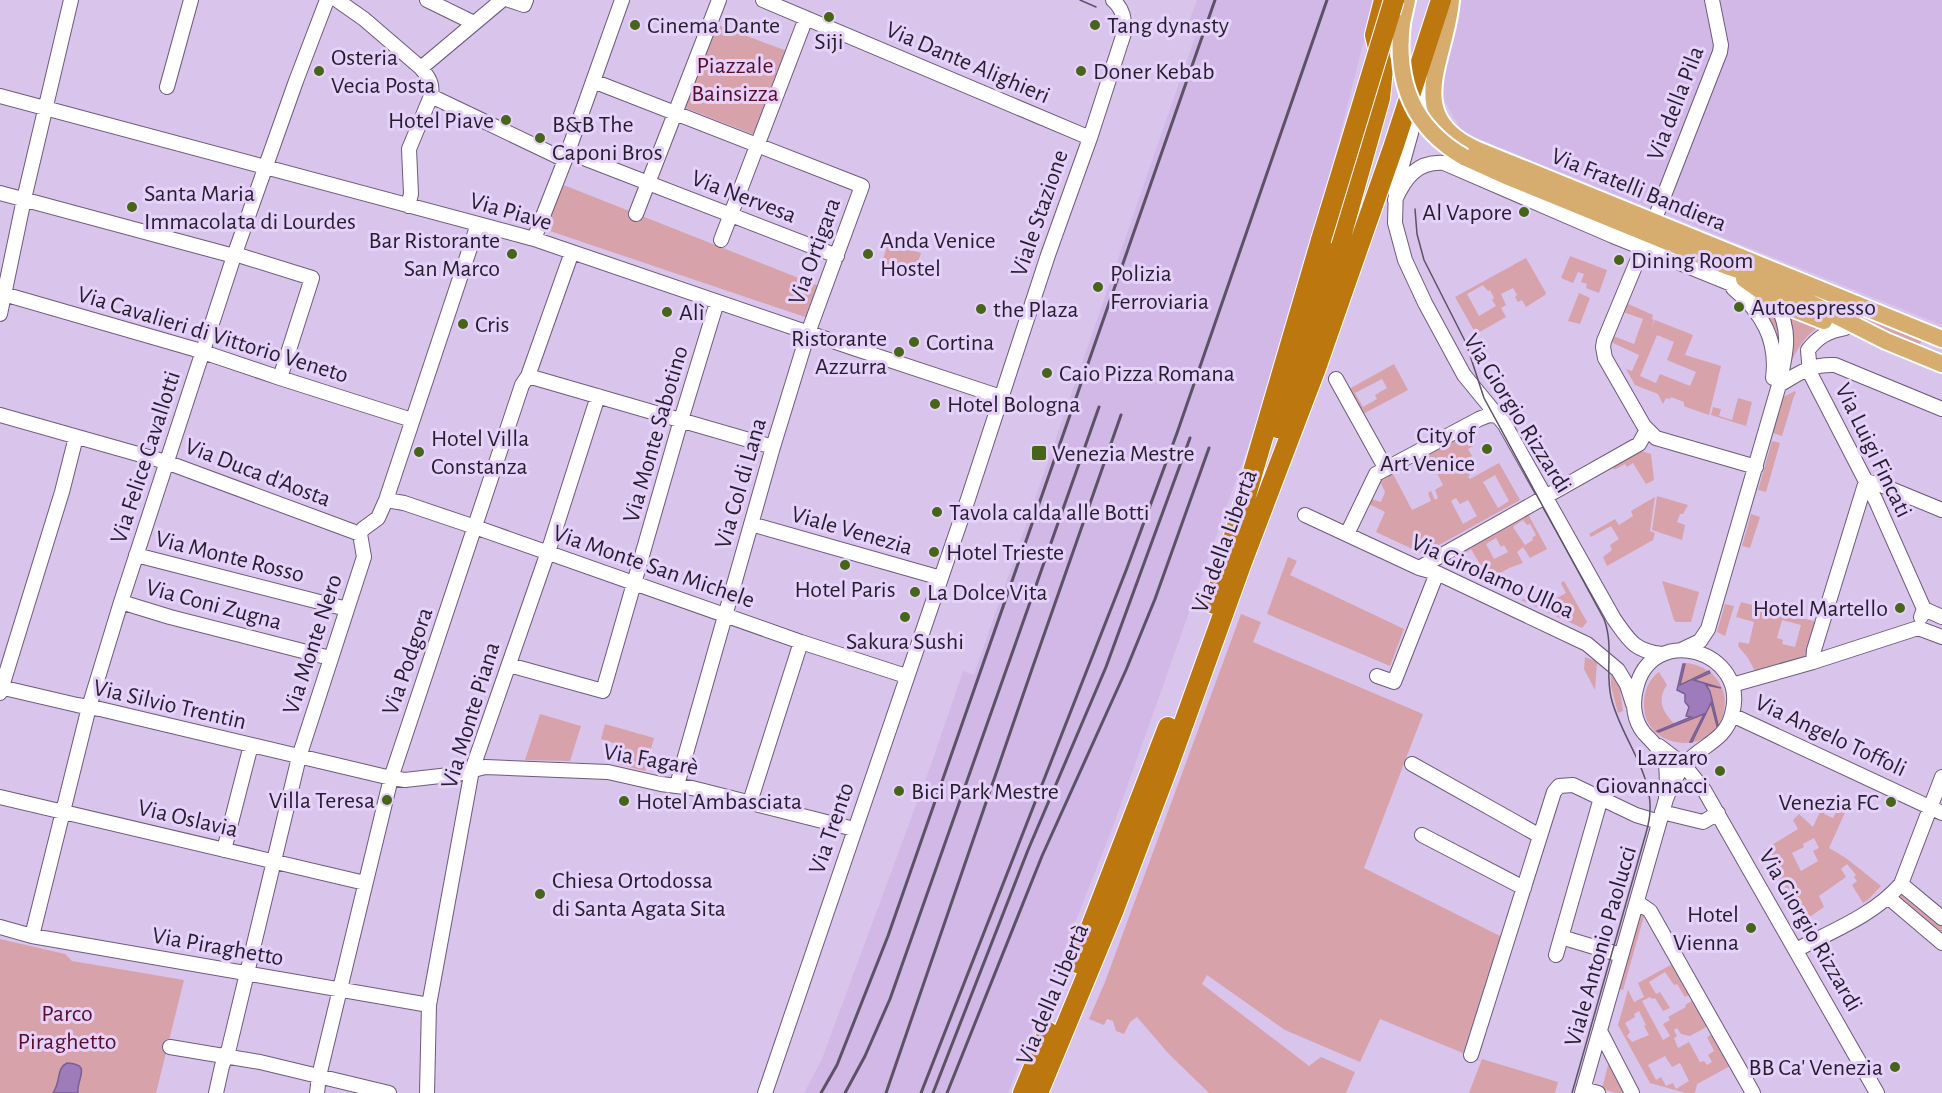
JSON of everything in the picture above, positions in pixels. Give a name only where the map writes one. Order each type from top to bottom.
[{"type":"highway","points":[[1212,611],[1317,322],[1383,81],[1383,69],[1375,35],[1384,0]]},
{"type":"highway","name":"Via della Libertà","points":[[1023,1093],[1090,931],[1212,611],[1394,0]]},
{"type":"highway","name":"Via della Libertà","points":[[1038,1093],[1113,912],[1316,368],[1394,145],[1440,0]]},
{"type":"main road","name":"Via Fratelli Bandiera","points":[[1408,0],[1402,23],[1400,62],[1407,92],[1422,120],[1451,149],[1464,157],[1728,275],[1776,302],[1886,341]]},
{"type":"main road","name":"Via Fratelli Bandiera","points":[[1449,0],[1447,27],[1434,76],[1432,93],[1437,114],[1456,138],[1478,150],[1942,339]]},
{"type":"main road","name":"Via Fratelli Bandiera","points":[[1728,275],[1759,277],[1886,341],[1942,364]]},
{"type":"street","points":[[0,314],[2,294],[71,0]]},
{"type":"street","points":[[167,87],[191,0]]},
{"type":"street","name":"Via Felice Cavallotti","points":[[32,936],[89,707],[121,602],[234,255],[327,0]]},
{"type":"street","points":[[337,0],[364,19],[421,68],[432,86],[431,96],[409,149],[411,194],[408,206]]},
{"type":"street","points":[[427,0],[474,23]]},
{"type":"street","points":[[421,68],[502,0]]},
{"type":"street","points":[[509,0],[524,5],[526,0]]},
{"type":"street","points":[[534,239],[621,0]]},
{"type":"street","points":[[636,214],[719,0]]},
{"type":"street","name":"Via Dante Alighieri","points":[[763,0],[1090,138]]},
{"type":"street","name":"Viale Stazione","points":[[940,578],[1124,33],[1125,25],[1121,9],[1113,0]]},
{"type":"street","name":"Via Giorgio Rizzardi","points":[[1449,0],[1397,181],[1396,230],[1411,275],[1464,375],[1498,416],[1608,609],[1628,638],[1640,649],[1662,654]]},
{"type":"street","name":"Via della Pila","points":[[1654,221],[1720,52],[1721,45],[1712,0]]},
{"type":"street","points":[[721,240],[806,18]]},
{"type":"street","points":[[593,81],[758,145]]},
{"type":"street","name":"Via Piave","points":[[0,96],[534,239],[1001,397]]},
{"type":"street","name":"Via Nervesa","points":[[431,96],[566,156],[648,183],[837,256]]},
{"type":"street","points":[[1395,200],[1402,185],[1415,170],[1426,164],[1444,163],[1443,156],[1446,149],[1456,138]]},
{"type":"street","name":"Via Ortigara","points":[[758,145],[862,186],[808,333]]},
{"type":"street","name":"Via Fratelli Bandiera","points":[[1444,163],[1648,250],[1728,275]]},
{"type":"street","points":[[0,192],[312,278],[280,378]]},
{"type":"street","points":[[360,534],[378,518],[387,500],[478,224]]},
{"type":"street","points":[[1648,250],[1638,259],[1603,347],[1605,358],[1647,430],[1656,438],[1756,467]]},
{"type":"street","name":"Via Podgora","points":[[317,1093],[339,990],[391,778],[480,528],[522,385],[528,376],[572,252]]},
{"type":"street","points":[[1728,275],[1761,318],[1773,348],[1775,360],[1770,419]]},
{"type":"street","name":"Via Cavalieri di Vittorio Veneto","points":[[2,294],[204,352],[412,420]]},
{"type":"street","name":"Via Monte Sabotino","points":[[508,665],[603,691],[717,302]]},
{"type":"street","points":[[1662,811],[1666,762],[1660,750],[1640,726],[1634,709],[1635,695],[1640,678],[1649,664],[1662,654],[1681,650],[1700,641],[1706,633],[1770,419],[1786,352],[1787,335],[1784,318],[1776,302]]},
{"type":"street","name":"Via Luigi Fincati","points":[[1845,328],[1831,331],[1816,339],[1808,350],[1809,368],[1866,481],[1924,609]]},
{"type":"street","name":"Via Col di Lana","points":[[676,785],[808,333]]},
{"type":"street","points":[[1779,385],[1819,364],[1835,365],[1942,410]]},
{"type":"street","points":[[528,376],[773,447]]},
{"type":"street","points":[[1336,379],[1386,468]]},
{"type":"street","name":"Via Monte Piana","points":[[427,1093],[429,1005],[472,770],[548,552],[598,396]]},
{"type":"street","name":"Via Duca d'Aosta","points":[[0,415],[166,462],[360,534]]},
{"type":"street","points":[[1347,534],[1376,474],[1479,418],[1489,415],[1498,416]]},
{"type":"street","points":[[1419,568],[1639,444],[1647,430]]},
{"type":"street","points":[[0,689],[62,492],[76,437]]},
{"type":"street","points":[[1813,662],[1814,650],[1866,481],[1942,510]]},
{"type":"street","name":"Via Monte San Michele","points":[[387,500],[404,503],[636,583],[726,610],[801,642],[906,676]]},
{"type":"street","name":"Via Girolamo Ulloa","points":[[1305,515],[1419,568],[1437,573],[1587,644],[1618,670],[1627,685],[1634,709]]},
{"type":"street","name":"Viale Venezia","points":[[751,524],[940,578]]},
{"type":"street","name":"Via Monte Nero","points":[[216,1093],[299,757],[363,557],[360,534]]},
{"type":"street","name":"Via Monte Rosso","points":[[136,555],[347,609]]},
{"type":"street","points":[[1377,676],[1394,682],[1437,573]]},
{"type":"street","name":"Via Trento","points":[[765,1093],[940,578]]},
{"type":"street","name":"Via Coni Zugna","points":[[121,602],[170,618],[330,658]]},
{"type":"street","points":[[1918,628],[1924,609],[1942,616]]},
{"type":"street","points":[[1732,685],[1918,628],[1942,637]]},
{"type":"street","points":[[750,802],[801,642]]},
{"type":"street","points":[[1662,811],[1684,765],[1723,733],[1732,715],[1734,699],[1732,685],[1725,671],[1711,658],[1681,650]]},
{"type":"street","name":"Via Silvio Trentin","points":[[0,689],[89,707],[391,778],[405,780],[458,774],[472,770]]},
{"type":"street","name":"Via Angelo Toffoli","points":[[1732,715],[1936,810]]},
{"type":"street","points":[[1653,742],[1667,750],[1683,754],[1693,754],[1704,748]]},
{"type":"street","name":"Via Giorgio Rizzardi","points":[[1653,742],[1684,765],[1718,813],[1872,1090]]},
{"type":"street","points":[[224,850],[251,745]]},
{"type":"street","points":[[1701,787],[1699,762],[1704,748]]},
{"type":"street","points":[[1412,764],[1540,836]]},
{"type":"street","name":"Via Fagarè","points":[[472,770],[485,766],[608,772],[750,802],[854,829]]},
{"type":"street","points":[[1796,950],[1872,910],[1889,898],[1901,884],[1936,810],[1942,777]]},
{"type":"street","points":[[1662,811],[1674,786],[1679,781],[1690,778],[1701,787]]},
{"type":"street","points":[[1471,1055],[1554,792],[1559,786],[1573,785],[1636,815],[1662,811],[1703,822],[1718,813]]},
{"type":"street","name":"Via Oslavia","points":[[0,797],[365,884]]},
{"type":"street","points":[[1556,955],[1601,798]]},
{"type":"street","name":"Viale Antonio Paolucci","points":[[1582,1091],[1662,811]]},
{"type":"street","points":[[1422,835],[1524,888]]},
{"type":"street","points":[[1901,884],[1942,918]]},
{"type":"street","points":[[1889,898],[1942,943]]},
{"type":"street","points":[[1637,902],[1650,911],[1753,1093]]},
{"type":"street","name":"Via Piraghetto","points":[[0,927],[32,936],[429,1005]]},
{"type":"street","points":[[1561,937],[1621,955]]},
{"type":"street","points":[[1600,1031],[1632,1093]]},
{"type":"street","points":[[170,1047],[226,1056],[389,1093]]},
{"type":"street","points":[[1582,1091],[1598,1093]]},
{"type":"shaded area","points":[[1197,0],[1374,0],[1307,265],[1273,376],[1112,829],[1008,1093],[804,1093],[822,1059],[932,762],[963,671],[974,675],[1195,37],[1185,32]]},
{"type":"shaded area","points":[[1462,0],[1942,0],[1942,325],[1463,133],[1438,90]]},
{"type":"shaded area","points":[[1683,664],[1685,664],[1680,685],[1709,671],[1710,673],[1694,680],[1721,688],[1706,685],[1710,691],[1718,725],[1711,703],[1692,742],[1690,742],[1704,714],[1657,731],[1691,717],[1686,716],[1689,707],[1685,702],[1685,694],[1677,690]]},
{"type":"shaded area","points":[[67,1063],[75,1064],[81,1069],[78,1093],[53,1093],[61,1068]]},
{"type":"green space","name":"Piazzale Bainsizza","points":[[715,24],[787,51],[755,135],[683,107]]},
{"type":"green space","points":[[561,184],[819,286],[808,318],[544,229]]},
{"type":"green space","points":[[888,243],[921,253],[913,277],[881,266]]},
{"type":"green space","points":[[1570,256],[1607,270],[1599,293],[1586,288],[1587,284],[1581,282],[1584,274],[1578,272],[1573,283],[1561,278]]},
{"type":"green space","points":[[1526,258],[1546,293],[1526,307],[1522,300],[1518,302],[1513,288],[1501,294],[1506,305],[1501,308],[1506,317],[1476,334],[1455,297]],"holes":[[[1483,285],[1488,291],[1490,290],[1496,306],[1479,316],[1467,294]]]},
{"type":"green space","points":[[1758,272],[1923,338],[1919,346],[1849,318]]},
{"type":"green space","points":[[1579,293],[1590,298],[1580,324],[1568,321]]},
{"type":"green space","points":[[1754,299],[1771,306],[1780,324],[1779,366]]},
{"type":"green space","points":[[1626,303],[1653,315],[1651,328],[1655,320],[1693,335],[1685,355],[1721,366],[1709,415],[1686,407],[1684,402],[1671,397],[1666,398],[1663,404],[1658,394],[1635,385],[1626,369],[1632,371],[1639,355],[1611,342],[1613,336],[1634,344],[1643,319],[1623,312]],"holes":[[[1657,335],[1674,342],[1667,360],[1696,372],[1690,386],[1660,374],[1656,383],[1640,376]]]},
{"type":"green space","points":[[1789,313],[1820,326],[1801,344],[1789,368],[1792,332]]},
{"type":"green space","points":[[1394,364],[1408,390],[1363,414],[1349,389]],"holes":[[[1382,379],[1387,388],[1375,395],[1377,399],[1363,407],[1355,393]]]},
{"type":"green space","points":[[1795,391],[1782,436],[1773,433],[1783,397]]},
{"type":"green space","points":[[1738,398],[1752,402],[1746,426],[1711,415],[1713,407],[1721,409],[1719,416],[1732,420]]},
{"type":"green space","points":[[1468,434],[1475,445],[1468,449],[1472,456],[1463,461],[1470,479],[1499,463],[1520,500],[1423,554],[1376,532],[1385,512],[1369,504],[1371,499],[1381,502],[1385,492],[1380,481],[1393,474],[1412,510],[1431,501],[1428,493],[1431,491],[1435,500],[1438,498],[1435,490],[1443,485],[1428,455]],"holes":[[[1495,475],[1509,501],[1498,508],[1483,482]],[[1456,498],[1460,504],[1468,500],[1477,516],[1463,524],[1451,501]]]},
{"type":"green space","points":[[1772,441],[1780,443],[1766,492],[1758,490]]},
{"type":"green space","points":[[1641,451],[1651,454],[1654,480],[1646,484],[1633,463],[1627,467],[1625,464],[1614,470],[1613,467]]},
{"type":"green space","points":[[1657,496],[1688,505],[1683,514],[1680,514],[1677,522],[1685,525],[1682,540],[1652,530]]},
{"type":"green space","points":[[1655,497],[1650,531],[1655,533],[1653,540],[1607,566],[1603,557],[1612,550],[1610,545],[1619,539],[1611,526],[1591,537],[1589,534],[1615,519],[1619,525],[1633,516],[1631,511]]},
{"type":"green space","points":[[1528,514],[1547,549],[1530,558],[1523,547],[1517,552],[1523,563],[1493,577],[1481,566],[1471,549],[1463,554],[1467,561],[1461,565],[1466,574],[1440,562]],"holes":[[[1523,520],[1527,525],[1530,524],[1536,535],[1525,545],[1513,527]],[[1496,538],[1501,547],[1504,545],[1508,552],[1494,559],[1486,544]]]},
{"type":"green space","points":[[1751,514],[1760,517],[1750,548],[1742,546]]},
{"type":"green space","points":[[1288,557],[1297,561],[1290,575],[1404,629],[1390,666],[1267,614]]},
{"type":"green space","points":[[1564,581],[1587,622],[1582,628],[1521,600],[1540,595],[1546,604],[1566,593],[1561,583]]},
{"type":"green space","points":[[1662,581],[1699,592],[1691,622],[1674,620]]},
{"type":"green space","points":[[1741,602],[1817,622],[1807,657],[1756,673],[1738,646],[1739,642],[1749,644],[1754,622],[1736,617]],"holes":[[[1782,620],[1801,625],[1795,647],[1782,644],[1783,640],[1777,638]]]},
{"type":"green space","points":[[1725,604],[1734,606],[1725,636],[1717,632]]},
{"type":"green space","points":[[1241,614],[1261,622],[1253,642],[1423,714],[1364,868],[1502,937],[1463,1053],[1380,1019],[1360,1062],[1285,1030],[1207,975],[1202,984],[1309,1066],[1321,1057],[1355,1072],[1346,1093],[1209,1093],[1168,1053],[1137,1017],[1130,1022],[1124,1034],[1116,1031],[1113,1021],[1107,1019],[1104,1025],[1089,1019],[1105,982]]},
{"type":"green space","points":[[1585,657],[1597,662],[1595,690],[1584,669]]},
{"type":"green space","points":[[1686,663],[1703,668],[1716,678],[1723,691],[1725,705],[1716,729],[1705,738],[1679,743],[1665,739],[1654,731],[1647,719],[1644,699],[1650,682],[1659,672],[1667,685],[1662,696],[1662,707],[1676,725],[1707,713],[1712,699],[1711,690],[1692,678],[1680,685]]},
{"type":"green space","points":[[1611,668],[1619,683],[1623,711],[1618,713],[1611,686]]},
{"type":"green space","points":[[540,714],[581,726],[570,761],[525,760]]},
{"type":"green space","points":[[605,724],[654,738],[645,771],[618,764],[623,746],[601,739]]},
{"type":"green space","points":[[1825,801],[1829,803],[1824,814],[1833,818],[1840,805],[1847,808],[1829,848],[1846,858],[1881,886],[1863,903],[1852,885],[1857,881],[1854,877],[1856,875],[1847,864],[1841,869],[1846,877],[1819,896],[1824,907],[1804,921],[1764,850],[1798,829],[1793,820],[1799,814],[1813,827]],"holes":[[[1814,838],[1819,848],[1813,851],[1818,861],[1801,871],[1792,853],[1804,847],[1803,844]]]},
{"type":"green space","points":[[1899,891],[1942,926],[1942,937],[1894,898]]},
{"type":"green space","points":[[1640,915],[1644,916],[1623,990],[1619,989]]},
{"type":"green space","name":"Parco Piraghetto","points":[[0,939],[65,954],[72,961],[184,980],[156,1093],[0,1093]]},
{"type":"green space","points":[[1674,963],[1692,993],[1685,997],[1677,984],[1674,985],[1665,972],[1649,982],[1656,994],[1660,992],[1670,1008],[1663,1011],[1655,998],[1650,997],[1642,1001],[1663,1040],[1670,1036],[1663,1024],[1670,1020],[1668,1017],[1695,999],[1710,1025],[1690,1036],[1681,1034],[1677,1028],[1674,1030],[1678,1048],[1689,1042],[1700,1062],[1704,1061],[1707,1065],[1712,1062],[1708,1055],[1714,1051],[1707,1037],[1714,1033],[1732,1065],[1697,1084],[1695,1093],[1686,1093],[1650,1083],[1618,1025],[1628,990],[1634,1002],[1644,997],[1638,983]],"holes":[[[1639,1011],[1649,1035],[1632,1042],[1627,1036],[1630,1032],[1625,1023],[1635,1017],[1634,1014]],[[1665,1056],[1672,1067],[1680,1063],[1689,1081],[1676,1089],[1673,1083],[1666,1086],[1661,1077],[1656,1080],[1648,1065]]]},
{"type":"green space","points":[[1482,1059],[1558,1082],[1555,1093],[1469,1093]]},
{"type":"green space","points":[[1609,1061],[1625,1093],[1602,1089]]},
{"type":"tram line","points":[[1080,0],[1096,7]]},
{"type":"tram line","points":[[1415,209],[1417,234],[1424,260],[1466,343],[1484,398],[1604,619],[1609,648],[1611,697],[1615,711],[1641,767],[1649,795],[1650,813],[1647,828],[1572,1093]]},
{"type":"railway","points":[[821,1093],[837,1065],[888,936],[1215,0]]},
{"type":"railway","points":[[921,1093],[1127,568],[1177,433],[1327,0]]},
{"type":"railway","points":[[845,1093],[865,1056],[890,999],[1099,407]]},
{"type":"railway","points":[[886,1093],[1121,415]]},
{"type":"railway","points":[[933,1093],[1028,850],[1106,667],[1190,438]]},
{"type":"railway","points":[[947,1093],[1042,856],[1126,670],[1155,599],[1209,448]]},
{"type":"place","name":"Siji","points":[[829,17]]},
{"type":"place","name":"Cinema Dante","points":[[635,25]]},
{"type":"place","name":"Tang dynasty","points":[[1095,25]]},
{"type":"place","name":"Osteria Vecia Posta","points":[[319,71]]},
{"type":"place","name":"Doner Kebab","points":[[1081,71]]},
{"type":"place","name":"Hotel Piave","points":[[506,120]]},
{"type":"place","name":"B&B The Caponi Bros","points":[[540,138]]},
{"type":"place","name":"Santa Maria Immacolata di Lourdes","points":[[132,207]]},
{"type":"place","name":"Al Vapore","points":[[1524,212]]},
{"type":"place","name":"Bar Ristorante San Marco","points":[[512,254]]},
{"type":"place","name":"Anda Venice Hostel","points":[[868,254]]},
{"type":"place","name":"Dining Room","points":[[1619,260]]},
{"type":"place","name":"Polizia Ferroviaria","points":[[1098,287]]},
{"type":"place","name":"Autoespresso","points":[[1739,307]]},
{"type":"place","name":"the Plaza","points":[[981,309]]},
{"type":"place","name":"Alì","points":[[667,312]]},
{"type":"place","name":"Cris","points":[[463,324]]},
{"type":"place","name":"Cortina","points":[[914,342]]},
{"type":"place","name":"Ristorante Azzurra","points":[[899,352]]},
{"type":"place","name":"Caio Pizza Romana","points":[[1047,373]]},
{"type":"place","name":"Hotel Bologna","points":[[935,404]]},
{"type":"place","name":"City of Art Venice","points":[[1487,449]]},
{"type":"place","name":"Hotel Villa Constanza","points":[[419,452]]},
{"type":"place","name":"Venezia Mestre","points":[[1039,453]]},
{"type":"place","name":"Tavola calda alle Botti","points":[[937,512]]},
{"type":"place","name":"Hotel Trieste","points":[[934,552]]},
{"type":"place","name":"Hotel Paris","points":[[845,565]]},
{"type":"place","name":"La Dolce Vita","points":[[915,592]]},
{"type":"place","name":"Hotel Martello","points":[[1900,608]]},
{"type":"place","name":"Sakura Sushi","points":[[905,617]]},
{"type":"place","name":"Lazzaro Giovannacci","points":[[1720,771]]},
{"type":"place","name":"Bici Park Mestre","points":[[899,791]]},
{"type":"place","name":"Villa Teresa","points":[[387,800]]},
{"type":"place","name":"Hotel Ambasciata","points":[[624,801]]},
{"type":"place","name":"Venezia FC","points":[[1891,802]]},
{"type":"place","name":"Chiesa Ortodossa di Santa Agata Sita","points":[[540,894]]},
{"type":"place","name":"Hotel Vienna","points":[[1751,928]]},
{"type":"place","name":"BB Ca' Venezia","points":[[1895,1067]]}]
